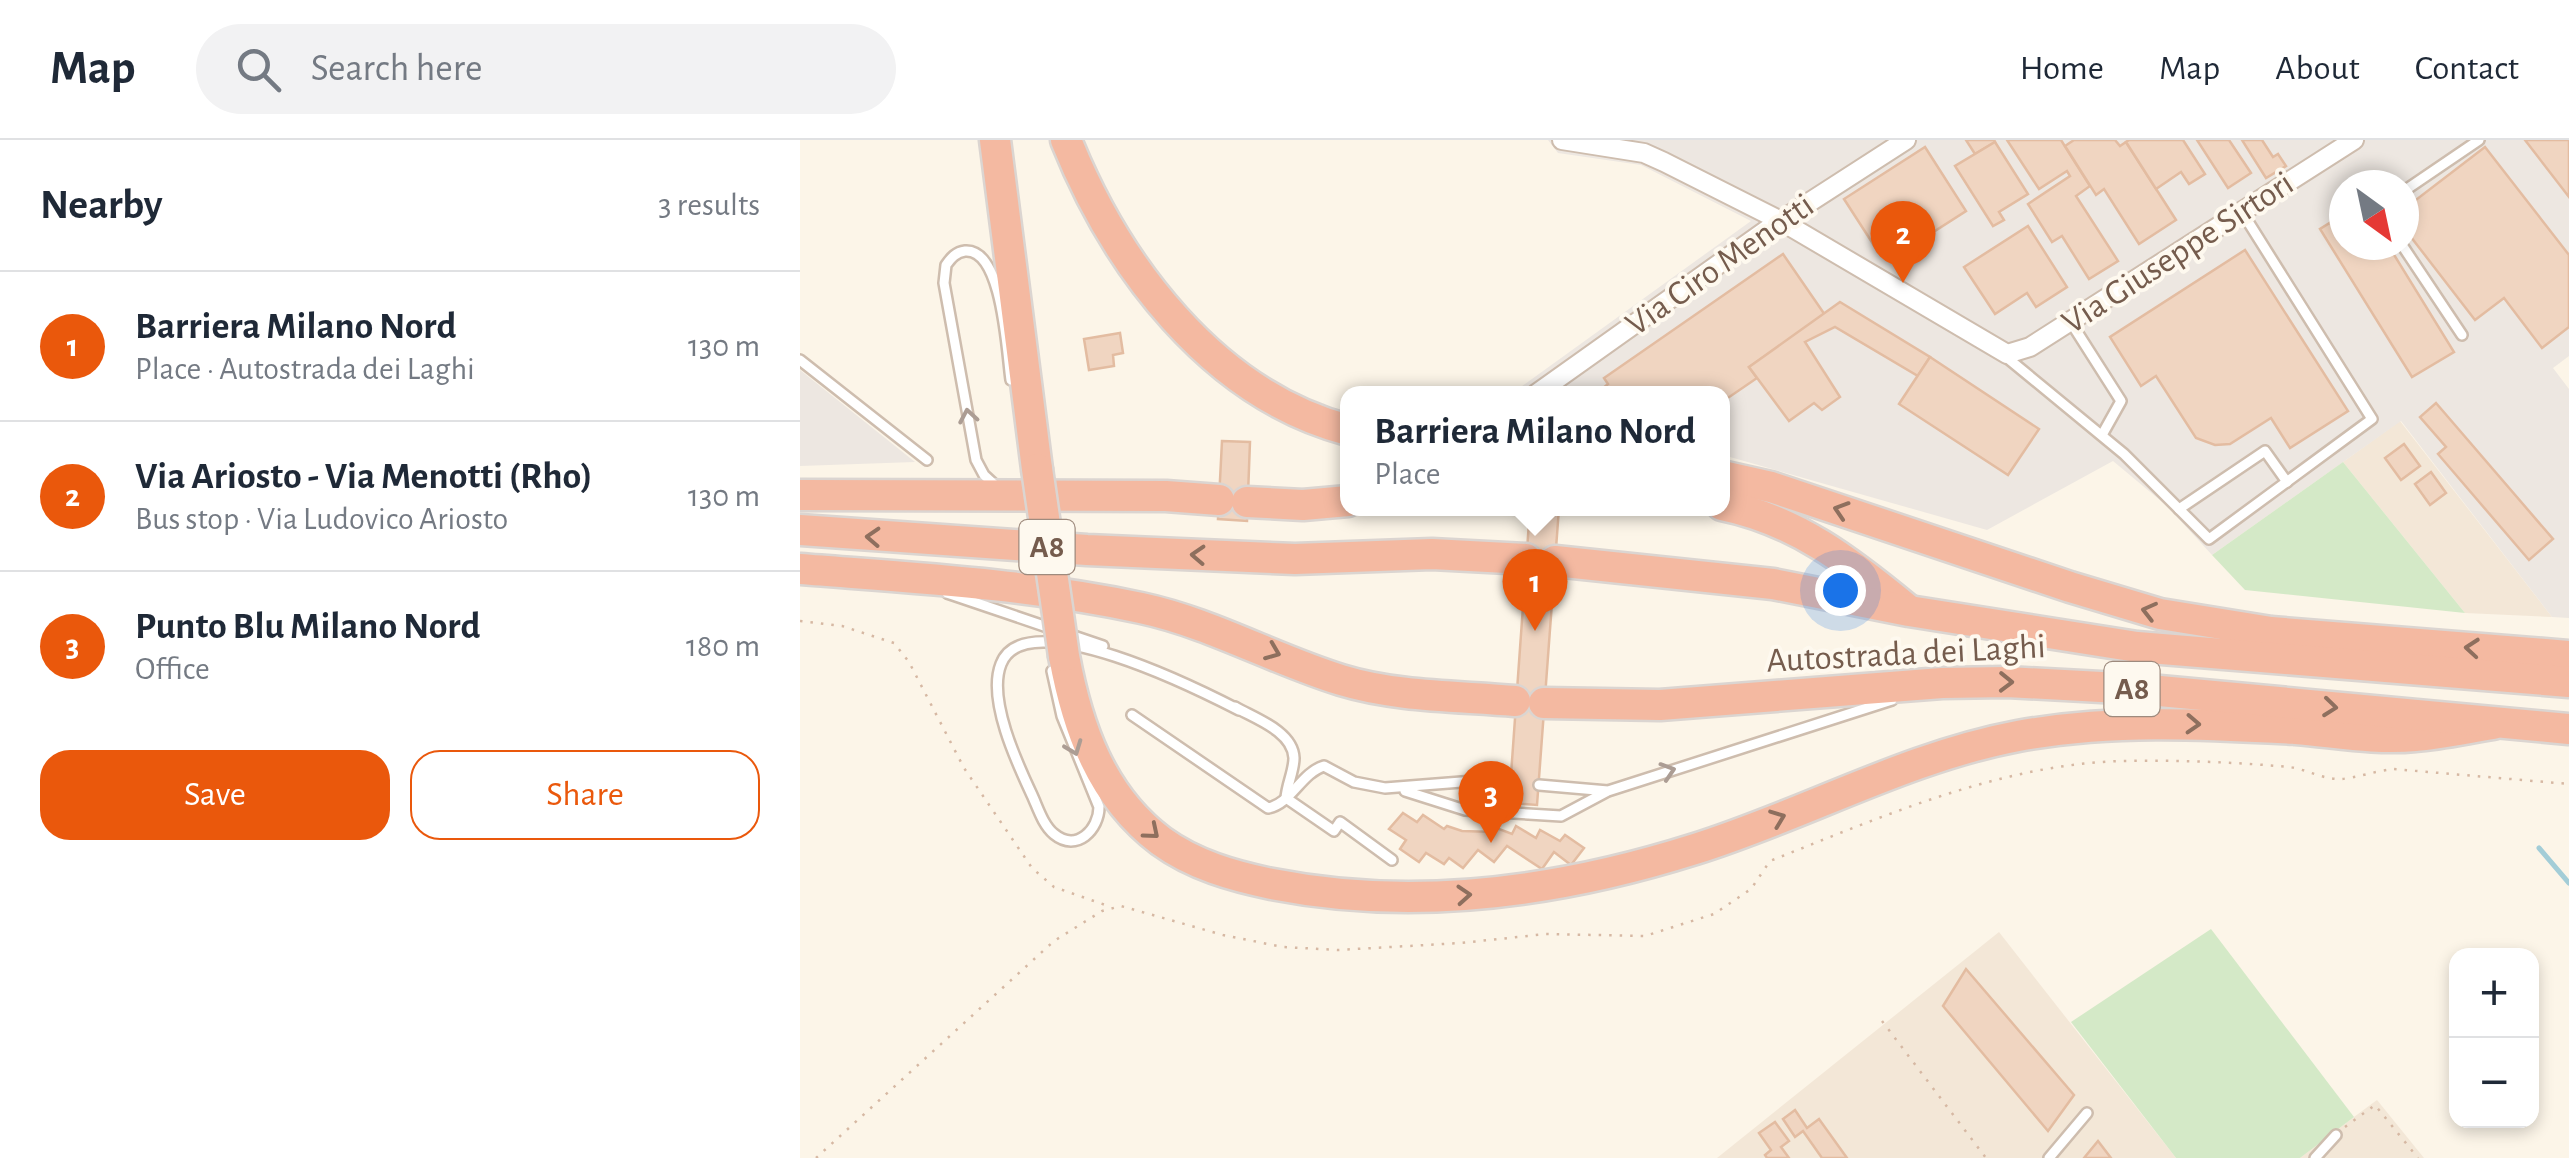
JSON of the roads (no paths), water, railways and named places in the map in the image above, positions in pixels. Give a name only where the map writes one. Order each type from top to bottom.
[{"type":"highway","points":[[995,140],[1057,655],[1102,774],[1140,822],[1162,842],[1188,857],[1241,878],[1329,894],[1430,897],[1504,892],[1630,868],[1714,842],[1898,772],[1984,744],[2041,732],[2116,723],[2174,723],[2412,737],[2493,724]]},
{"type":"highway","points":[[1066,140],[1124,250],[1198,342],[1252,387],[1284,405],[1340,427]]},
{"type":"highway","points":[[1730,478],[1771,487],[2070,588],[2160,614],[2271,632],[2569,656]]},
{"type":"highway","name":"A8","points":[[800,494],[1166,496],[1302,505],[1340,503]]},
{"type":"highway","name":"A8","points":[[1730,507],[1769,517],[1822,543],[1909,611]]},
{"type":"highway","name":"Autostrada dei Laghi","points":[[800,530],[1087,550],[1276,558],[1432,554],[1541,560],[1773,584],[1909,611],[2137,647],[2569,682]]},
{"type":"highway","name":"Autostrada dei Laghi","points":[[800,569],[1006,586],[1145,608],[1224,632],[1340,679],[1372,687],[1530,702],[1660,704],[1942,683],[2007,682],[2138,689],[2569,729]]},
{"type":"street","points":[[1562,140],[1648,147],[1781,221],[1999,352]]},
{"type":"street","name":"Via Ciro Menotti","points":[[1547,386],[1781,221],[1906,140]]},
{"type":"street","name":"Via Giuseppe Sirtori","points":[[1999,352],[2023,351],[2354,140]]},
{"type":"lane","points":[[2419,181],[2479,140]]},
{"type":"lane","points":[[1999,352],[2102,435],[2209,539],[2372,419],[2242,212]]},
{"type":"lane","points":[[1012,498],[984,476],[976,460],[944,283],[946,265],[961,252],[983,258],[994,276],[1013,397]]},
{"type":"lane","points":[[2412,260],[2462,335]]},
{"type":"lane","points":[[2070,322],[2121,401],[2102,435]]},
{"type":"lane","points":[[800,360],[927,460]]},
{"type":"lane","points":[[2180,509],[2265,451],[2287,482]]},
{"type":"lane","points":[[902,577],[1151,663],[1276,730],[1290,744],[1294,758],[1286,798]]},
{"type":"lane","points":[[1057,655],[1062,716],[1099,806],[1098,822],[1092,832],[1077,840],[1060,838],[1042,817],[1004,723],[999,674],[1001,663],[1011,652],[1034,642],[1093,649],[1132,662],[1239,710]]},
{"type":"lane","points":[[1132,715],[1263,806],[1278,807],[1314,769],[1324,766],[1354,782],[1398,788],[1466,810],[1561,816],[1608,790],[1942,683]]},
{"type":"lane","points":[[1398,788],[1474,781],[1510,784]]},
{"type":"lane","points":[[1539,786],[1608,790]]},
{"type":"lane","points":[[1286,798],[1334,831],[1340,822],[1392,860]]},
{"type":"lane","points":[[2048,1158],[2087,1113]]},
{"type":"lane","points":[[2316,1158],[2336,1135]]},
{"type":"waterway","points":[[2539,848],[2569,883]]},
{"type":"place","name":"Via Ariosto - Via Menotti (Rho)","points":[[1903,283]]},
{"type":"place","name":"Barriera Milano Nord","points":[[1535,631]]},
{"type":"place","name":"Punto Blu Milano Nord","points":[[1491,843]]}]
